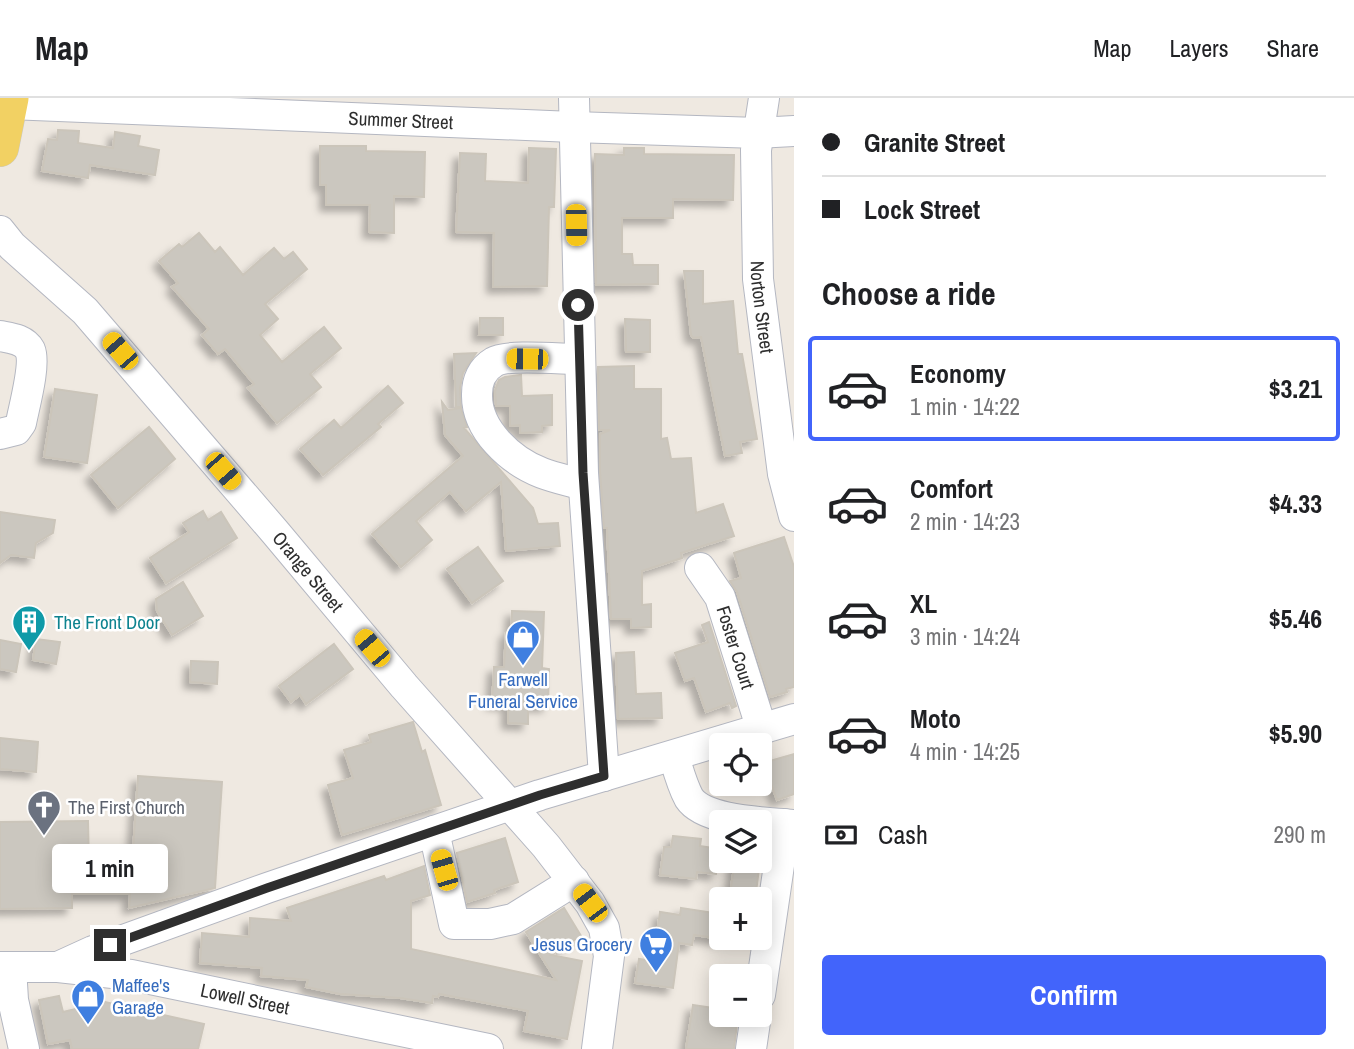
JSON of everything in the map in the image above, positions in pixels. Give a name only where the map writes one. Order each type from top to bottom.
[{"type":"main road","points":[[0,148],[9,101]]},
{"type":"street","name":"Norton Street","points":[[764,98],[755,150],[758,279],[783,474],[794,516]]},
{"type":"street","name":"Summer Street","points":[[9,101],[573,113],[758,133],[794,131]]},
{"type":"street","points":[[573,113],[583,485],[604,776]]},
{"type":"street","name":"Orange Street","points":[[0,231],[12,246],[85,311],[574,881],[599,917],[608,942],[609,972],[597,1049]]},
{"type":"street","points":[[0,336],[23,343],[30,351],[32,363],[21,423],[16,430],[0,434]]},
{"type":"street","points":[[579,359],[508,358],[495,361],[484,369],[477,395],[478,408],[486,426],[499,444],[517,460],[541,473],[583,485]]},
{"type":"street","name":"Foster Court","points":[[700,568],[720,597],[762,730]]},
{"type":"street","points":[[58,967],[93,951],[433,831],[794,719]]},
{"type":"street","points":[[674,756],[685,788],[700,809],[725,817],[790,825],[765,964]]},
{"type":"street","points":[[433,831],[454,924],[490,924],[513,919],[574,881]]},
{"type":"street","points":[[5,967],[24,1049]]},
{"type":"street","name":"Lowell Street","points":[[5,967],[100,970],[488,1049]]},
{"type":"street","points":[[751,1049],[755,1027]]},
{"type":"building","points":[[58,130],[79,131],[78,143],[113,148],[115,132],[140,136],[138,146],[159,150],[155,175],[90,165],[88,178],[42,171],[48,139],[57,140]]},
{"type":"building","points":[[320,146],[366,146],[366,151],[425,152],[424,197],[394,196],[394,233],[369,232],[370,205],[326,205],[326,185],[320,185]]},
{"type":"building","points":[[529,148],[556,149],[554,207],[549,207],[547,286],[493,287],[494,233],[456,232],[460,153],[486,154],[485,181],[528,183]]},
{"type":"building","points":[[624,148],[644,148],[644,154],[734,155],[733,200],[673,199],[673,218],[622,218],[622,254],[632,254],[633,265],[658,265],[658,284],[596,285],[595,154],[624,155]]},
{"type":"building","points":[[199,233],[215,252],[220,247],[243,275],[274,248],[284,259],[293,252],[307,269],[265,304],[278,319],[260,335],[282,362],[324,327],[341,348],[310,374],[321,387],[277,423],[248,388],[254,384],[225,349],[218,354],[202,335],[209,329],[172,287],[178,283],[159,261],[179,244],[182,247]]},
{"type":"building","points":[[684,271],[703,271],[703,304],[733,301],[738,354],[742,354],[757,439],[740,442],[742,453],[725,456],[701,337],[693,338],[691,335]]},
{"type":"building","points":[[480,318],[503,318],[503,335],[479,335]]},
{"type":"building","points":[[625,319],[650,320],[650,352],[626,352]]},
{"type":"building","points":[[476,353],[463,373],[460,388],[461,407],[456,407],[454,354]]},
{"type":"building","points":[[634,366],[634,389],[661,389],[661,439],[667,438],[671,459],[691,458],[696,513],[723,504],[734,536],[681,553],[682,558],[642,571],[642,605],[651,604],[651,627],[631,628],[631,619],[611,619],[607,528],[604,528],[600,472],[600,434],[610,430],[599,430],[598,367]]},
{"type":"building","points":[[521,375],[522,396],[552,395],[552,425],[542,426],[542,432],[520,433],[520,425],[510,426],[510,406],[496,406],[495,391],[499,380]]},
{"type":"building","points":[[388,386],[403,403],[378,424],[381,427],[323,475],[300,449],[334,420],[341,428]]},
{"type":"building","points":[[55,389],[97,395],[87,463],[44,457]]},
{"type":"building","points":[[442,402],[448,410],[461,408],[467,427],[464,428],[533,508],[538,524],[558,523],[560,546],[506,551],[501,482],[466,511],[450,492],[416,521],[432,540],[401,567],[372,534],[463,456],[445,435]]},
{"type":"building","points":[[149,427],[175,459],[118,508],[91,475]]},
{"type":"building","points":[[203,511],[208,520],[221,512],[237,538],[166,583],[150,558],[189,532],[183,523]]},
{"type":"building","points":[[0,512],[55,520],[53,533],[36,543],[34,558],[11,555],[0,563]]},
{"type":"building","points":[[784,537],[794,567],[794,687],[770,697],[737,592],[730,581],[741,578],[734,553]]},
{"type":"building","points":[[478,547],[503,581],[472,603],[447,569]]},
{"type":"building","points":[[183,582],[203,616],[172,635],[157,611],[156,599]]},
{"type":"building","name":"Farwell Funeral Service","points":[[512,611],[544,612],[542,668],[549,669],[548,706],[528,705],[528,724],[508,723],[508,704],[492,703],[494,667],[504,667],[506,632],[511,632]]},
{"type":"building","points":[[709,622],[736,706],[732,708],[730,703],[706,712],[694,678],[685,681],[675,653],[708,642],[702,625]]},
{"type":"building","points":[[36,639],[60,642],[56,664],[33,660]]},
{"type":"building","points":[[0,640],[21,644],[16,672],[0,669]]},
{"type":"building","points":[[334,644],[353,669],[306,704],[300,695],[291,702],[279,686]]},
{"type":"building","points":[[634,652],[636,694],[661,693],[662,718],[618,719],[616,653]]},
{"type":"building","points":[[191,661],[218,662],[217,684],[190,682]]},
{"type":"building","points":[[413,722],[422,752],[425,750],[441,805],[342,835],[328,785],[353,778],[344,750],[371,742],[369,735]]},
{"type":"building","points":[[0,738],[38,742],[36,772],[0,769]]},
{"type":"building","points":[[794,754],[794,794],[777,800],[772,787],[772,760]]},
{"type":"building","name":"The First Church","points":[[138,776],[222,782],[215,888],[129,908],[130,894],[72,894],[72,908],[0,909],[0,822],[88,821],[89,866],[132,865]]},
{"type":"building","points":[[673,836],[701,839],[700,846],[709,847],[709,873],[716,874],[697,872],[696,879],[660,875],[664,847],[671,847]]},
{"type":"building","points":[[505,838],[518,882],[467,902],[457,853]]},
{"type":"building","points":[[424,866],[430,895],[411,901],[411,949],[556,980],[526,932],[564,908],[581,936],[551,955],[582,961],[567,1039],[524,1031],[528,1011],[439,994],[438,997],[433,996],[432,1003],[340,994],[306,987],[308,980],[261,976],[262,968],[200,963],[202,933],[249,937],[250,918],[291,921],[287,908],[384,876],[386,880]]},
{"type":"building","points":[[733,873],[758,873],[757,887],[731,887]]},
{"type":"building","points":[[681,908],[709,912],[709,937],[694,935],[692,945],[679,943],[673,988],[635,983],[639,959],[653,961],[660,912],[680,915]]},
{"type":"building","name":"Maffee's Garage","points":[[59,996],[63,1012],[105,1002],[204,1024],[198,1049],[72,1049],[70,1040],[48,1044],[39,1000]]},
{"type":"building","points":[[693,1005],[709,1007],[709,1027],[737,1027],[734,1049],[686,1049]]},
{"type":"place","name":"The Front Door","points":[[29,652]]},
{"type":"place","name":"Farwell Funeral Service","points":[[523,667]]},
{"type":"place","name":"The First Church","points":[[44,837]]},
{"type":"place","name":"Jesus Grocery","points":[[656,974]]},
{"type":"place","name":"Maffee's Garage","points":[[88,1026]]},
{"type":"route","points":[[110,945],[267,888],[540,795],[604,776],[583,473],[578,305]]}]
